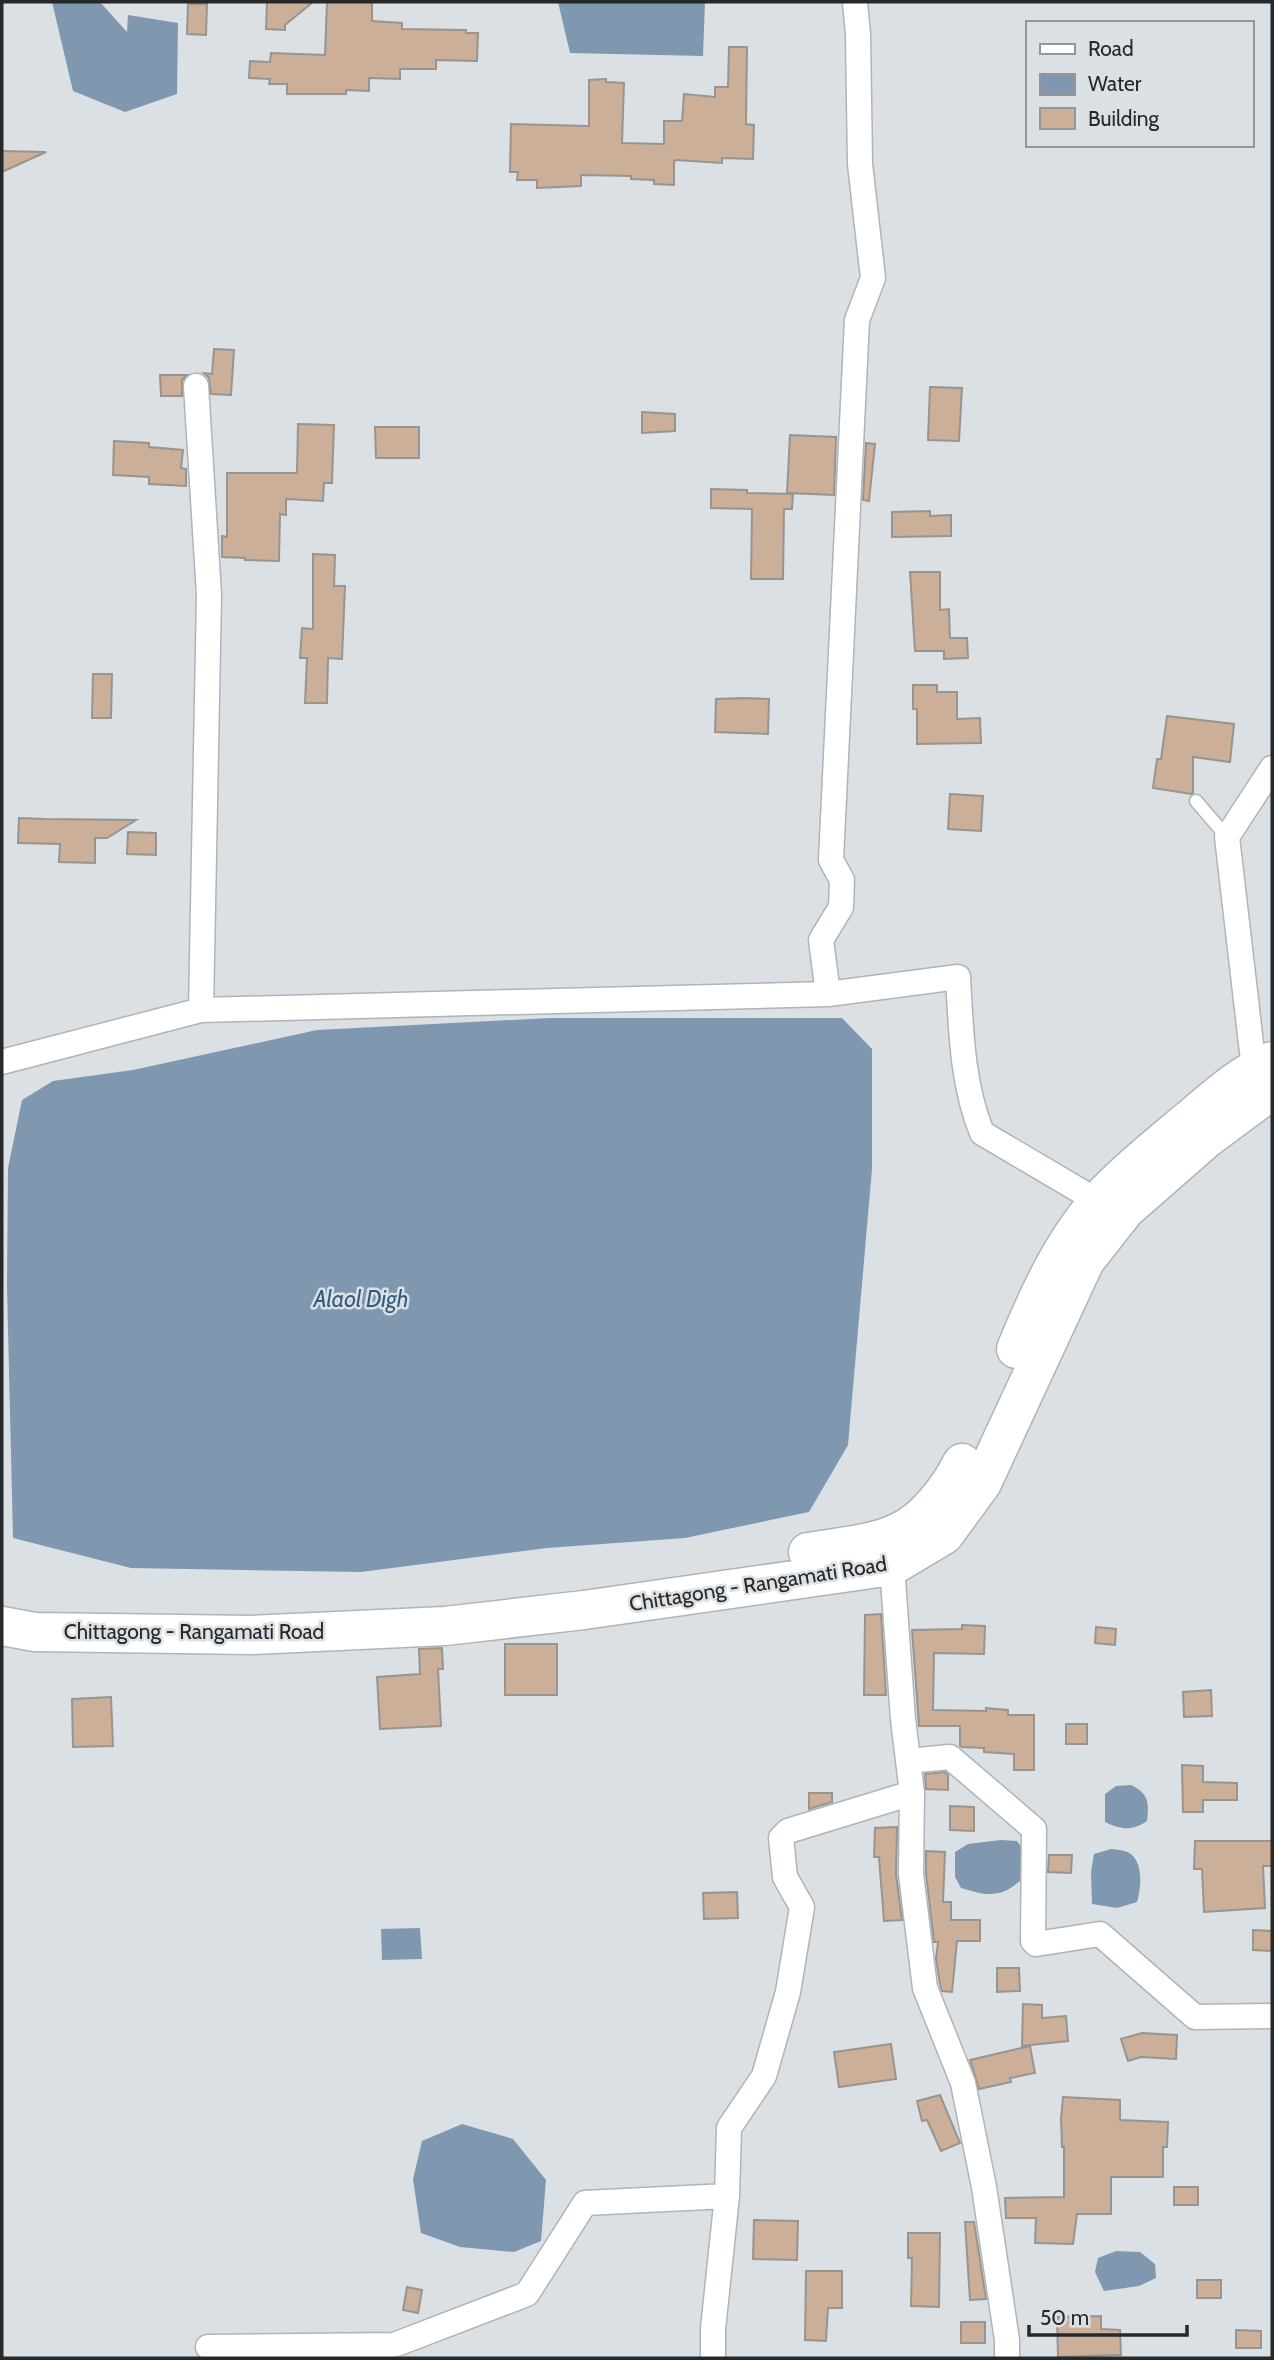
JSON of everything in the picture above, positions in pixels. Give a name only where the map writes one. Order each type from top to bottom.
[{"type":"highway","name":"Chittagong - Rangamati Road","points":[[2,1601],[18,1605],[82,1610],[300,1614],[477,1600],[752,1562],[863,1542],[899,1532],[933,1505],[953,1481],[1004,1376],[1040,1291],[1063,1251],[1099,1202],[1139,1162],[1223,1091],[1266,1073]]},
{"type":"highway","name":"Chittagong - Rangamati Road","points":[[2,1626],[34,1632],[251,1635],[445,1626],[584,1610],[892,1566],[944,1535],[982,1483],[1085,1261],[1125,1210],[1206,1139],[1266,1073]]},
{"type":"street","points":[[828,995],[821,940],[841,907],[842,880],[831,860],[857,320],[873,278],[860,164],[855,2]]},
{"type":"street","points":[[196,386],[209,595],[201,1010]]},
{"type":"street","points":[[1266,1073],[1227,837],[1272,768]]},
{"type":"street","points":[[2,1062],[201,1010],[828,995],[958,977],[962,1044],[975,1116],[982,1133],[1099,1202]]},
{"type":"street","points":[[892,1566],[912,1793],[911,1874],[925,1988],[963,2083],[984,2187],[1007,2340],[1007,2358]]},
{"type":"street","points":[[908,1761],[950,1757],[1034,1829],[1033,1941],[1036,1944],[1100,1934],[1195,2017],[1272,2016]]},
{"type":"street","points":[[713,2358],[713,2329],[727,2196],[729,2128],[764,2076],[788,1992],[802,1907],[785,1877],[781,1838],[788,1832],[912,1793]]},
{"type":"street","points":[[208,2347],[394,2345],[527,2294],[585,2203],[727,2196]]},
{"type":"lane","points":[[1196,801],[1227,837]]},
{"type":"water","points":[[52,2],[100,2],[127,32],[128,15],[178,23],[177,94],[125,112],[73,91]]},
{"type":"water","points":[[558,2],[705,2],[703,56],[570,53]]},
{"type":"water","name":"Alaol Digh","points":[[550,1018],[842,1018],[872,1049],[872,1169],[848,1445],[809,1512],[685,1538],[547,1548],[361,1572],[131,1568],[13,1538],[7,1287],[8,1168],[22,1100],[53,1081],[133,1070],[317,1030]]},
{"type":"water","points":[[1131,1785],[1147,1799],[1147,1821],[1127,1828],[1105,1822],[1105,1794],[1116,1786]]},
{"type":"water","points":[[1017,1841],[1023,1849],[1024,1877],[1009,1889],[995,1894],[961,1888],[955,1877],[955,1852],[968,1844]]},
{"type":"water","points":[[1111,1849],[1131,1854],[1140,1872],[1137,1902],[1117,1908],[1092,1904],[1091,1872],[1094,1854]]},
{"type":"water","points":[[420,1928],[422,1959],[382,1960],[381,1929]]},
{"type":"water","points":[[462,2124],[513,2139],[546,2180],[541,2241],[514,2252],[460,2247],[421,2233],[413,2179],[422,2141]]},
{"type":"water","points":[[1116,2251],[1140,2252],[1155,2264],[1156,2278],[1139,2286],[1104,2291],[1095,2272],[1098,2258]]},
{"type":"building","points":[[267,2],[313,2],[285,25],[285,30],[266,29]]},
{"type":"building","points":[[327,2],[372,2],[372,21],[402,23],[402,29],[466,30],[466,33],[478,33],[477,61],[436,60],[436,69],[400,69],[400,79],[369,78],[369,91],[346,90],[346,94],[287,94],[287,84],[269,84],[270,79],[249,78],[250,61],[270,62],[271,53],[325,55]]},
{"type":"building","points":[[188,4],[207,4],[206,35],[187,34]]},
{"type":"building","points":[[729,47],[747,47],[746,124],[754,125],[753,159],[722,158],[722,163],[676,160],[674,185],[654,184],[654,180],[631,179],[631,176],[581,175],[581,186],[537,188],[537,180],[517,180],[518,172],[510,172],[511,124],[589,126],[589,80],[606,79],[606,82],[624,83],[622,143],[664,144],[664,121],[682,121],[684,94],[715,97],[715,87],[728,87]]},
{"type":"building","points":[[2,151],[46,152],[2,172]]},
{"type":"building","points":[[214,349],[234,350],[231,395],[211,394],[209,378],[204,373],[212,374]]},
{"type":"building","points":[[160,375],[187,375],[182,380],[182,396],[161,396]]},
{"type":"building","points":[[930,387],[962,388],[959,441],[928,440]]},
{"type":"building","points":[[642,412],[675,414],[675,431],[642,433]]},
{"type":"building","points":[[298,424],[334,425],[332,483],[324,483],[323,501],[286,499],[286,515],[280,514],[279,561],[222,557],[222,536],[227,537],[227,473],[297,473]]},
{"type":"building","points":[[375,427],[419,427],[419,458],[376,458]]},
{"type":"building","points":[[790,435],[836,437],[834,495],[787,493]]},
{"type":"building","points":[[114,441],[149,443],[149,447],[183,450],[181,468],[186,469],[186,486],[149,484],[149,477],[113,475]]},
{"type":"building","points":[[866,443],[875,444],[869,501],[863,500]]},
{"type":"building","points":[[711,489],[793,494],[792,509],[784,509],[783,579],[751,579],[752,509],[711,508]]},
{"type":"building","points":[[930,511],[930,516],[951,515],[951,536],[892,537],[892,512]]},
{"type":"building","points":[[313,554],[335,555],[334,586],[345,586],[342,659],[328,658],[327,703],[305,703],[307,658],[300,658],[302,628],[313,629]]},
{"type":"building","points":[[910,572],[940,572],[940,610],[949,609],[950,638],[967,638],[968,658],[944,659],[944,651],[915,651]]},
{"type":"building","points":[[93,674],[112,674],[111,718],[92,718]]},
{"type":"building","points":[[913,685],[937,685],[937,692],[957,692],[957,719],[980,718],[981,743],[917,744],[917,709],[913,709]]},
{"type":"building","points":[[716,699],[769,699],[768,734],[715,732]]},
{"type":"building","points":[[1167,716],[1234,724],[1230,762],[1193,757],[1191,794],[1153,788],[1157,759],[1161,759]]},
{"type":"building","points":[[950,794],[983,796],[981,831],[948,829]]},
{"type":"building","points":[[19,818],[136,820],[107,838],[95,838],[95,863],[59,862],[60,844],[18,843]]},
{"type":"building","points":[[128,832],[156,833],[156,855],[127,854]]},
{"type":"building","points":[[881,1614],[886,1695],[864,1695],[865,1615]]},
{"type":"building","points":[[962,1625],[985,1626],[984,1654],[934,1653],[933,1710],[986,1711],[986,1708],[1008,1710],[1008,1715],[1034,1715],[1034,1770],[1014,1770],[1014,1754],[984,1752],[984,1748],[960,1746],[960,1726],[919,1726],[912,1630],[962,1629]]},
{"type":"building","points":[[1096,1627],[1116,1629],[1115,1645],[1095,1643]]},
{"type":"building","points":[[505,1644],[557,1644],[557,1695],[505,1695]]},
{"type":"building","points":[[442,1648],[443,1669],[438,1669],[441,1726],[380,1729],[377,1677],[420,1674],[419,1649]]},
{"type":"building","points":[[1211,1690],[1212,1716],[1184,1717],[1183,1692]]},
{"type":"building","points":[[111,1697],[113,1746],[73,1747],[72,1699]]},
{"type":"building","points":[[1066,1724],[1087,1724],[1087,1744],[1066,1744]]},
{"type":"building","points":[[1182,1765],[1203,1766],[1203,1782],[1237,1783],[1237,1800],[1203,1800],[1203,1812],[1183,1812]]},
{"type":"building","points":[[945,1772],[948,1775],[948,1790],[926,1789],[925,1774]]},
{"type":"building","points":[[809,1793],[832,1793],[832,1802],[809,1809]]},
{"type":"building","points":[[950,1806],[974,1807],[974,1831],[950,1830]]},
{"type":"building","points":[[897,1827],[896,1874],[902,1920],[884,1921],[879,1857],[874,1857],[875,1828]]},
{"type":"building","points":[[1195,1841],[1272,1841],[1272,1866],[1263,1866],[1265,1908],[1204,1912],[1202,1869],[1194,1869]]},
{"type":"building","points":[[926,1851],[945,1852],[943,1902],[951,1902],[951,1920],[980,1920],[980,1941],[957,1941],[952,1992],[942,1991],[940,1984],[936,1959],[938,1942],[934,1942]]},
{"type":"building","points":[[1049,1855],[1072,1855],[1071,1873],[1048,1872]]},
{"type":"building","points":[[737,1892],[738,1918],[704,1919],[703,1893]]},
{"type":"building","points":[[1253,1930],[1272,1931],[1272,1951],[1253,1950]]},
{"type":"building","points":[[997,1968],[1019,1968],[1020,1991],[997,1992]]},
{"type":"building","points":[[1023,2004],[1042,2005],[1042,2018],[1066,2016],[1068,2041],[1022,2046]]},
{"type":"building","points":[[1142,2033],[1177,2035],[1176,2059],[1141,2057],[1128,2061],[1121,2039]]},
{"type":"building","points":[[891,2044],[896,2079],[839,2087],[834,2052]]},
{"type":"building","points":[[1030,2046],[1035,2073],[979,2089],[970,2060]]},
{"type":"building","points":[[940,2095],[960,2143],[941,2151],[927,2120],[922,2121],[917,2101]]},
{"type":"building","points":[[1063,2097],[1120,2100],[1120,2120],[1168,2122],[1167,2147],[1163,2147],[1163,2177],[1111,2177],[1111,2214],[1077,2214],[1073,2244],[1035,2243],[1036,2218],[1006,2218],[1005,2198],[1064,2197],[1061,2119]]},
{"type":"building","points":[[1174,2187],[1198,2187],[1198,2205],[1174,2205]]},
{"type":"building","points":[[754,2220],[798,2221],[797,2260],[753,2259]]},
{"type":"building","points":[[965,2222],[974,2222],[986,2299],[970,2300]]},
{"type":"building","points":[[908,2233],[940,2233],[939,2307],[911,2306],[912,2258],[908,2258]]},
{"type":"building","points":[[806,2271],[842,2271],[842,2308],[828,2308],[826,2341],[805,2340]]},
{"type":"building","points":[[1197,2280],[1221,2280],[1221,2298],[1197,2298]]},
{"type":"building","points":[[407,2287],[422,2290],[418,2313],[403,2310]]},
{"type":"building","points":[[1101,2316],[1101,2329],[1120,2330],[1121,2355],[1058,2357],[1057,2317]]},
{"type":"building","points":[[961,2322],[985,2322],[985,2343],[961,2343]]},
{"type":"building","points":[[1236,2330],[1261,2331],[1261,2348],[1236,2348]]}]
